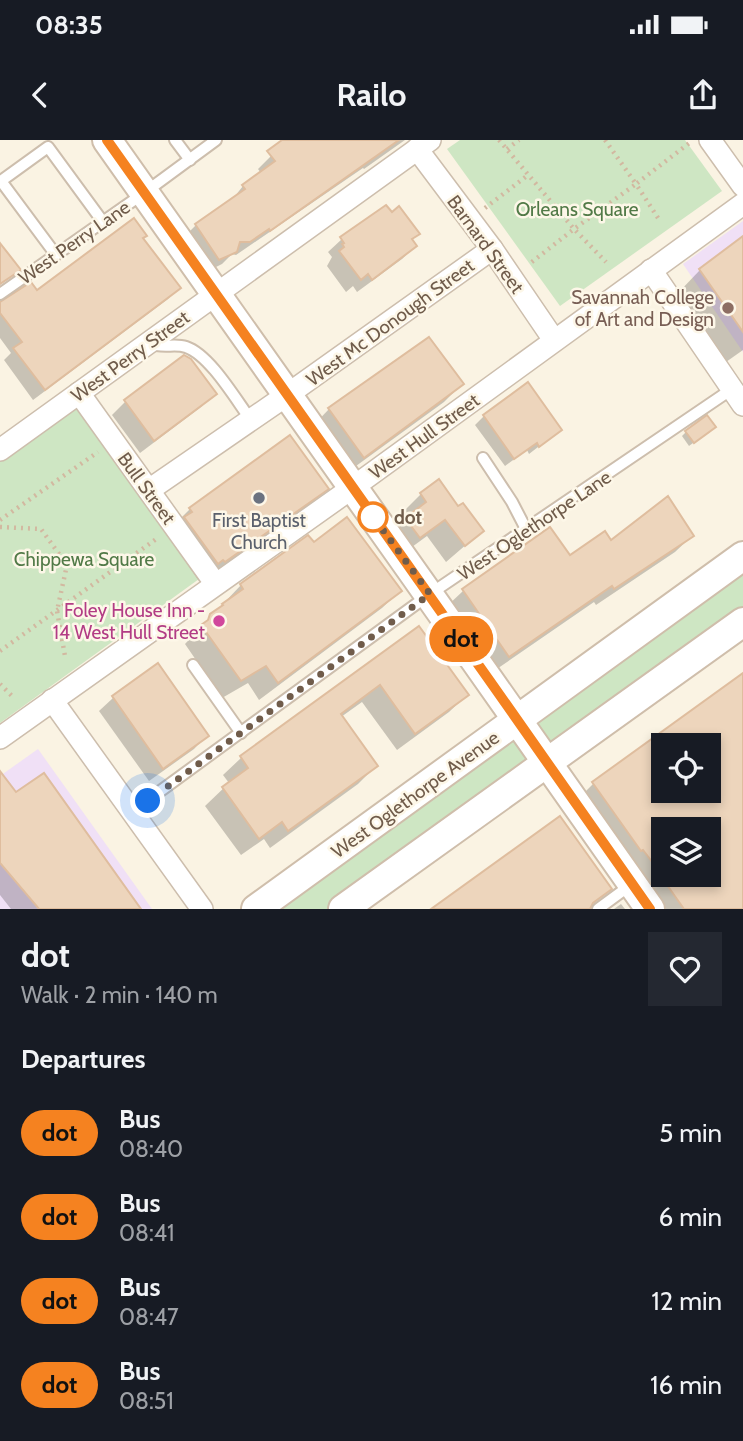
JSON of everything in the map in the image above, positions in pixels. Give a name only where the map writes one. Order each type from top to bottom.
[{"type":"main road","points":[[107,140],[650,909]]},
{"type":"main road","name":"West Oglethorpe Avenue","points":[[257,909],[743,556]]},
{"type":"main road","points":[[357,905],[547,762],[743,622]]},
{"type":"street","points":[[710,140],[743,186]]},
{"type":"street","name":"Barnard Street","points":[[424,145],[554,340]]},
{"type":"street","name":"West Perry Street","points":[[0,450],[424,145]]},
{"type":"street","name":"West Hull Street","points":[[0,737],[352,488],[743,204]]},
{"type":"street","name":"West Mc Donough Street","points":[[149,490],[287,396],[492,249]]},
{"type":"street","points":[[651,270],[737,397]]},
{"type":"street","name":"Bull Street","points":[[79,393],[215,583]]},
{"type":"street","points":[[52,700],[202,909]]},
{"type":"lane","points":[[175,140],[190,160]]},
{"type":"lane","name":"West Perry Lane","points":[[0,294],[216,140]]},
{"type":"lane","points":[[56,255],[1,181],[48,147],[103,222]]},
{"type":"lane","points":[[149,343],[159,347],[185,346],[203,356],[251,420]]},
{"type":"lane","name":"West Oglethorpe Lane","points":[[133,811],[430,594],[737,397]]},
{"type":"lane","points":[[483,458],[512,502],[526,530]]},
{"type":"lane","points":[[193,665],[241,733]]},
{"type":"lane","points":[[598,909],[633,884]]},
{"type":"path","points":[[499,140],[574,229],[606,262]]},
{"type":"path","points":[[507,149],[519,140]]},
{"type":"path","points":[[605,140],[658,218]]},
{"type":"path","points":[[528,265],[692,140]]},
{"type":"path","points":[[485,208],[528,175]]},
{"type":"path","points":[[0,520],[113,441]]},
{"type":"path","points":[[0,527],[41,529],[66,565],[57,611],[65,656]]},
{"type":"path","points":[[0,651],[165,532]]},
{"type":"path","points":[[0,684],[14,698]]},
{"type":"shaded area","name":"Savannah College of Art and Design","points":[[743,221],[743,352],[683,264]]},
{"type":"shaded area","points":[[38,749],[152,909],[0,909],[0,776]]},
{"type":"green space","name":"Orleans Square","points":[[460,140],[685,140],[722,191],[560,306],[447,149]]},
{"type":"green space","name":"Chippewa Square","points":[[77,408],[199,579],[0,723],[0,462]]},
{"type":"green space","points":[[743,556],[743,615],[342,909],[247,909]]},
{"type":"building","points":[[282,140],[399,140],[270,231],[269,229],[250,242],[240,242],[237,252],[219,260],[195,224],[245,189],[242,185],[275,161],[267,151]]},
{"type":"building","points":[[386,205],[392,212],[399,206],[420,234],[412,239],[417,246],[372,280],[368,274],[361,280],[339,251],[344,247],[340,237]]},
{"type":"building","points":[[134,218],[147,236],[143,238],[181,288],[45,390],[13,348],[22,342],[0,313],[0,302],[31,282],[37,290]]},
{"type":"building","points":[[743,236],[743,332],[699,269]]},
{"type":"building","points":[[0,243],[21,270],[0,284]]},
{"type":"building","points":[[429,337],[464,384],[364,458],[328,408]]},
{"type":"building","points":[[184,355],[191,359],[217,394],[154,441],[124,400]]},
{"type":"building","points":[[528,382],[562,430],[539,447],[537,443],[514,459],[483,415]]},
{"type":"building","points":[[707,415],[716,427],[694,443],[685,431]]},
{"type":"building","name":"First Baptist Church","points":[[290,435],[329,489],[225,562],[223,560],[218,564],[184,517],[192,512],[189,508]]},
{"type":"building","points":[[439,479],[458,506],[463,503],[484,531],[465,546],[445,520],[420,538],[405,518],[426,502],[420,493]]},
{"type":"building","points":[[668,496],[694,536],[614,589],[612,586],[509,657],[462,589],[550,527],[570,555],[605,531],[611,540]]},
{"type":"building","points":[[347,517],[402,591],[278,683],[266,666],[241,681],[201,625],[208,620],[210,614],[243,589],[240,584],[308,535],[314,542]]},
{"type":"building","points":[[419,626],[469,695],[415,734],[380,685],[341,714],[378,766],[288,831],[282,822],[259,839],[222,787],[248,768],[240,756]]},
{"type":"building","points":[[158,663],[209,736],[163,769],[112,696]]},
{"type":"building","points":[[743,673],[743,909],[684,909],[668,887],[721,887],[721,817],[651,817],[651,861],[643,850],[641,851],[592,782],[651,739],[651,803],[721,803],[721,733],[660,733]]},
{"type":"building","points":[[0,771],[16,792],[44,773],[141,909],[39,909],[0,863]]},
{"type":"building","points":[[560,816],[612,889],[593,903],[590,909],[431,909]]},
{"type":"bus line","name":"dot","points":[[107,140],[650,909]]},
{"type":"place","name":"Savannah College of Art and Design","points":[[728,308]]},
{"type":"place","name":"First Baptist Church","points":[[259,498]]},
{"type":"place","name":"dot","points":[[373,517]]},
{"type":"place","name":"Foley House Inn - 14 West Hull Street","points":[[219,621]]},
{"type":"route","points":[[148,801],[430,594],[366,507],[373,517]]}]
